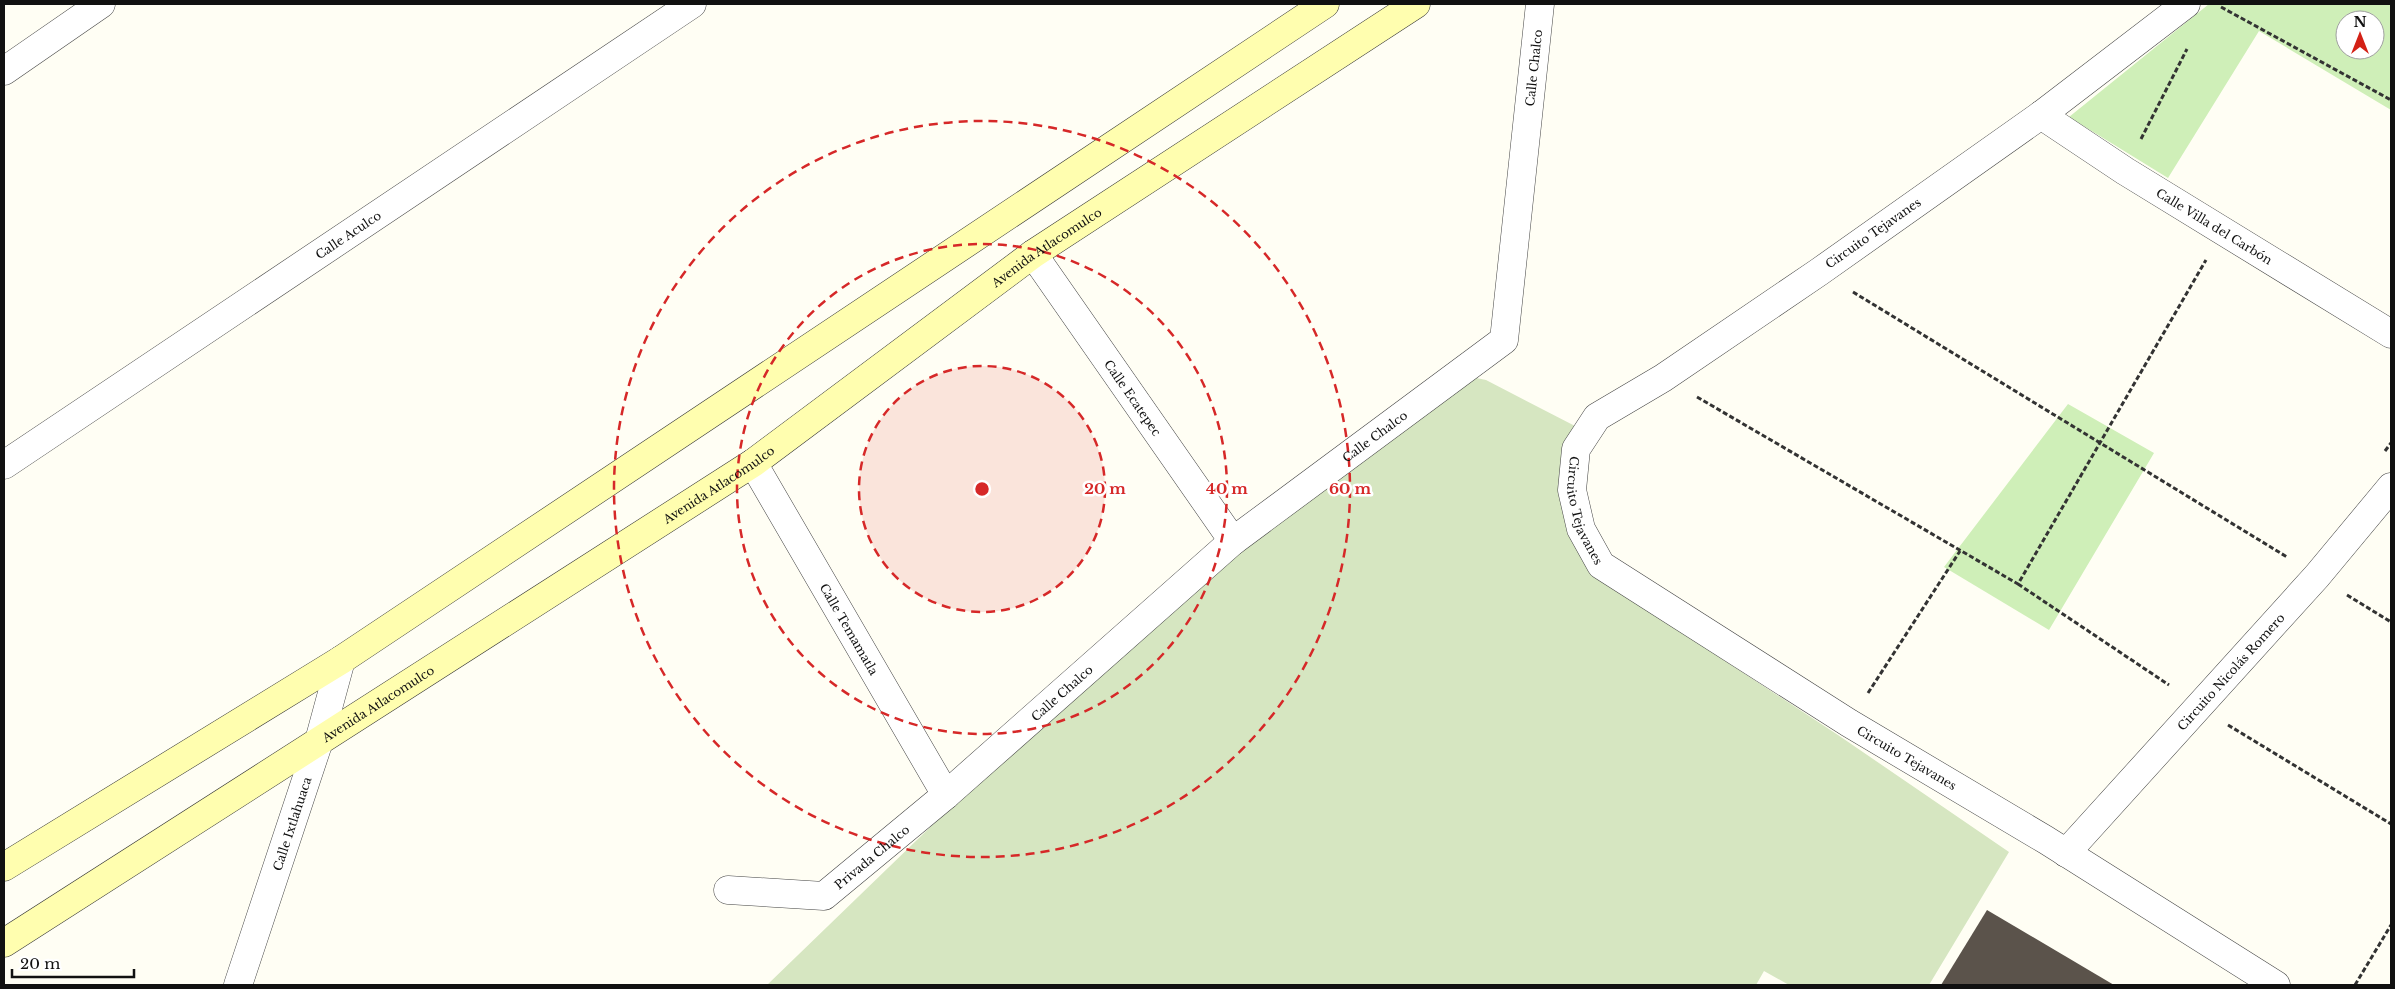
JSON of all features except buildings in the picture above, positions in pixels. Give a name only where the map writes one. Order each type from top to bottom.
[{"type":"main road","points":[[4,867],[341,660],[1325,4]]},
{"type":"main road","name":"Avenida Atlacomulco","points":[[4,943],[753,463],[1033,254],[1416,4]]},
{"type":"street","points":[[4,71],[101,4]]},
{"type":"street","name":"Calle Aculco","points":[[4,465],[692,4]]},
{"type":"street","name":"Calle Chalco","points":[[946,796],[1234,541],[1504,340],[1540,4]]},
{"type":"street","name":"Circuito Tejavanes","points":[[2186,4],[2041,115],[1819,272],[1663,378],[1597,417],[1576,449],[1572,490],[1581,530],[1601,566],[1849,723],[2066,853],[2276,985]]},
{"type":"street","name":"Calle Villa del Carbón","points":[[2041,115],[2125,171],[2391,334]]},
{"type":"street","name":"Calle Ecatepec","points":[[1033,254],[1234,541]]},
{"type":"street","name":"Calle Temamatla","points":[[753,463],[946,796]]},
{"type":"street","name":"Circuito Nicolás Romero","points":[[2066,853],[2317,576],[2391,488]]},
{"type":"street","name":"Calle Ixtlahuaca","points":[[238,985],[319,741],[341,660]]},
{"type":"street","name":"Privada Chalco","points":[[728,890],[824,896],[946,796]]},
{"type":"path","points":[[2214,4],[2391,100]]},
{"type":"path","points":[[2125,171],[2188,48]]},
{"type":"path","points":[[2018,584],[2223,230]]},
{"type":"path","points":[[1819,272],[2391,622]]},
{"type":"path","points":[[1663,378],[2018,584],[2199,707],[2391,824]]},
{"type":"path","points":[[1849,723],[1960,550]]},
{"type":"path","points":[[2355,985],[2391,925]]},
{"type":"green space","points":[[2209,4],[2391,4],[2391,110],[2259,31],[2168,178],[2069,117]]},
{"type":"green space","points":[[1462,375],[1486,380],[1575,426],[1590,572],[1838,735],[2009,852],[1929,985],[1789,985],[1764,971],[1756,985],[767,985],[950,808],[1241,546]]},
{"type":"green space","points":[[2068,404],[2154,453],[2049,630],[1944,567]]}]
